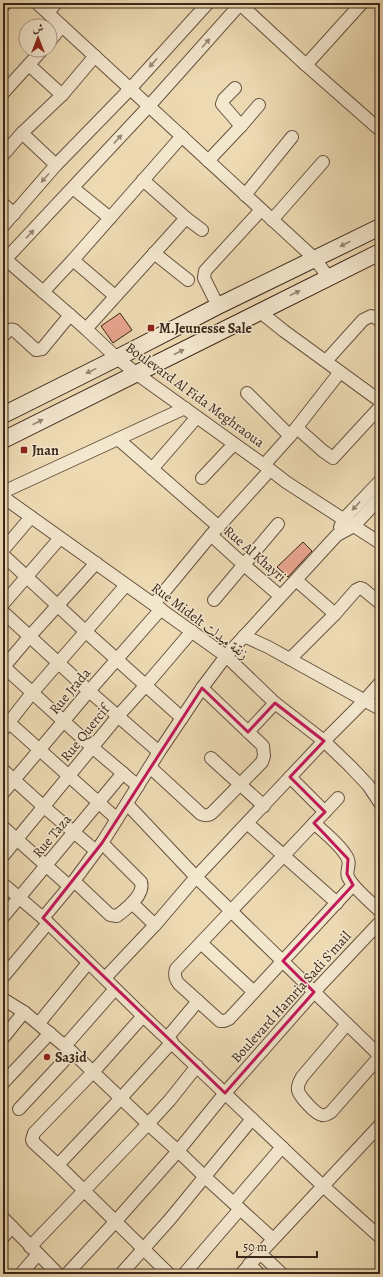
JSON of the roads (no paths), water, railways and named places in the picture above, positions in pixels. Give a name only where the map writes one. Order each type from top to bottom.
[{"type":"street","points":[[3,6],[6,3]]},
{"type":"street","points":[[36,3],[48,12],[261,210],[316,259],[328,277]]},
{"type":"street","points":[[48,12],[56,3]]},
{"type":"street","points":[[3,226],[56,165],[130,89],[208,3]]},
{"type":"street","points":[[4,260],[149,106],[240,3],[306,65],[378,125]]},
{"type":"street","points":[[306,65],[362,3]]},
{"type":"street","points":[[58,31],[62,26]]},
{"type":"street","points":[[3,155],[62,95],[95,56]]},
{"type":"street","points":[[3,93],[35,58]]},
{"type":"street","points":[[29,65],[62,95]]},
{"type":"street","points":[[235,88],[224,99],[222,104],[242,126]]},
{"type":"street","points":[[208,161],[242,126],[259,105]]},
{"type":"street","points":[[22,134],[56,165]]},
{"type":"street","points":[[43,292],[182,136]]},
{"type":"street","points":[[245,195],[292,137]]},
{"type":"street","points":[[272,220],[323,162]]},
{"type":"street","points":[[143,180],[202,230]]},
{"type":"street","points":[[73,188],[110,218]]},
{"type":"street","points":[[3,204],[14,214]]},
{"type":"street","points":[[218,306],[204,278],[205,270],[261,210]]},
{"type":"street","points":[[86,329],[186,218]]},
{"type":"street","points":[[3,414],[218,306],[380,227]]},
{"type":"street","points":[[3,440],[380,252]]},
{"type":"street","points":[[154,253],[188,280]]},
{"type":"street","name":"Boulevard Al Fida Meghraoua","points":[[4,260],[137,374],[267,468],[380,543]]},
{"type":"street","points":[[73,260],[115,296]]},
{"type":"street","points":[[259,311],[380,401]]},
{"type":"street","points":[[3,336],[8,330],[14,330],[36,350],[39,350],[42,349],[70,315]]},
{"type":"street","points":[[326,361],[363,320],[371,316],[380,321]]},
{"type":"street","name":"Rue Jrada","points":[[3,793],[117,660],[215,531],[267,468],[340,372]]},
{"type":"street","points":[[247,393],[293,432],[334,458],[380,407]]},
{"type":"street","points":[[3,492],[185,408]]},
{"type":"street","points":[[152,469],[197,417]]},
{"type":"street","name":"Rue Al Khayri","points":[[118,439],[152,469],[215,531],[244,565],[280,596]]},
{"type":"street","points":[[202,478],[234,444]]},
{"type":"street","points":[[3,977],[46,921],[99,847],[182,718],[226,656],[337,535],[344,520],[380,481]]},
{"type":"street","name":"Rue Midelt زنقة ميدلت","points":[[3,497],[226,656],[275,703],[324,742],[350,766],[368,786],[380,803]]},
{"type":"street","points":[[337,535],[354,526],[380,498]]},
{"type":"street","points":[[3,550],[31,517]]},
{"type":"street","points":[[214,600],[278,524]]},
{"type":"street","points":[[3,604],[60,538]]},
{"type":"street","points":[[3,555],[182,718]]},
{"type":"street","points":[[96,563],[3,667],[92,748],[138,786]]},
{"type":"street","points":[[296,580],[335,614]]},
{"type":"street","points":[[117,819],[40,750],[5,723],[126,585]]},
{"type":"street","points":[[290,659],[335,614],[356,590],[360,588],[364,589],[380,603]]},
{"type":"street","points":[[3,612],[89,691],[160,752]]},
{"type":"street","name":"Rue Quercif","points":[[3,856],[118,716],[192,631]]},
{"type":"street","points":[[244,636],[268,647],[380,709]]},
{"type":"street","points":[[105,978],[155,925],[196,877],[380,683]]},
{"type":"street","points":[[150,767],[201,814],[206,816],[210,815],[262,762],[264,756],[263,746],[202,688]]},
{"type":"street","points":[[248,732],[275,703]]},
{"type":"street","points":[[211,758],[264,806]]},
{"type":"street","points":[[3,770],[74,833],[99,847],[141,882],[141,890],[132,904],[117,916],[110,915],[72,883],[47,865],[3,827]]},
{"type":"street","name":"Rue Taza","points":[[3,917],[123,773]]},
{"type":"street","points":[[290,777],[325,812]]},
{"type":"street","points":[[338,798],[176,969],[175,975],[179,984],[220,1020],[224,1021],[229,1019],[353,884]]},
{"type":"street","points":[[127,804],[196,877],[380,1056],[331,1112],[326,1115],[317,1114],[300,1095],[298,1089],[299,1084],[302,1078],[347,1024]]},
{"type":"street","points":[[247,823],[337,903]]},
{"type":"street","points":[[314,823],[345,853],[349,864],[347,874],[353,884],[380,911]]},
{"type":"street","points":[[3,884],[46,921],[143,1016],[323,1186],[380,1237]]},
{"type":"street","points":[[132,904],[155,925]]},
{"type":"street","name":"Boulevard Hamria Sadi S'mail","points":[[67,1274],[116,1222],[178,1151],[225,1093],[314,992],[380,922]]},
{"type":"street","points":[[201,942],[254,992]]},
{"type":"street","points":[[39,1023],[88,963]]},
{"type":"street","points":[[19,1109],[116,989]]},
{"type":"street","points":[[3,999],[39,1023],[94,1072],[273,1239]]},
{"type":"street","points":[[58,1165],[121,1098],[169,1040],[198,1000]]},
{"type":"street","points":[[3,1038],[24,1012]]},
{"type":"street","points":[[143,1016],[94,1072],[32,1136],[32,1140],[169,1274]]},
{"type":"street","points":[[3,1083],[50,1033]]},
{"type":"street","points":[[21,1274],[34,1251],[84,1191],[170,1100],[197,1066]]},
{"type":"street","points":[[121,1274],[205,1177],[252,1119]]},
{"type":"street","points":[[241,1274],[380,1124]]},
{"type":"street","points":[[184,1274],[282,1147]]},
{"type":"street","points":[[3,1218],[58,1274]]},
{"type":"street","points":[[3,1237],[12,1227]]},
{"type":"street","points":[[260,1253],[282,1274]]},
{"type":"street","points":[[249,1264],[260,1274]]},
{"type":"place","name":"M.Jeunesse Sale","points":[[151,328]]},
{"type":"place","name":"Jnan","points":[[24,450]]},
{"type":"place","name":"Sa3id","points":[[47,1057]]}]
